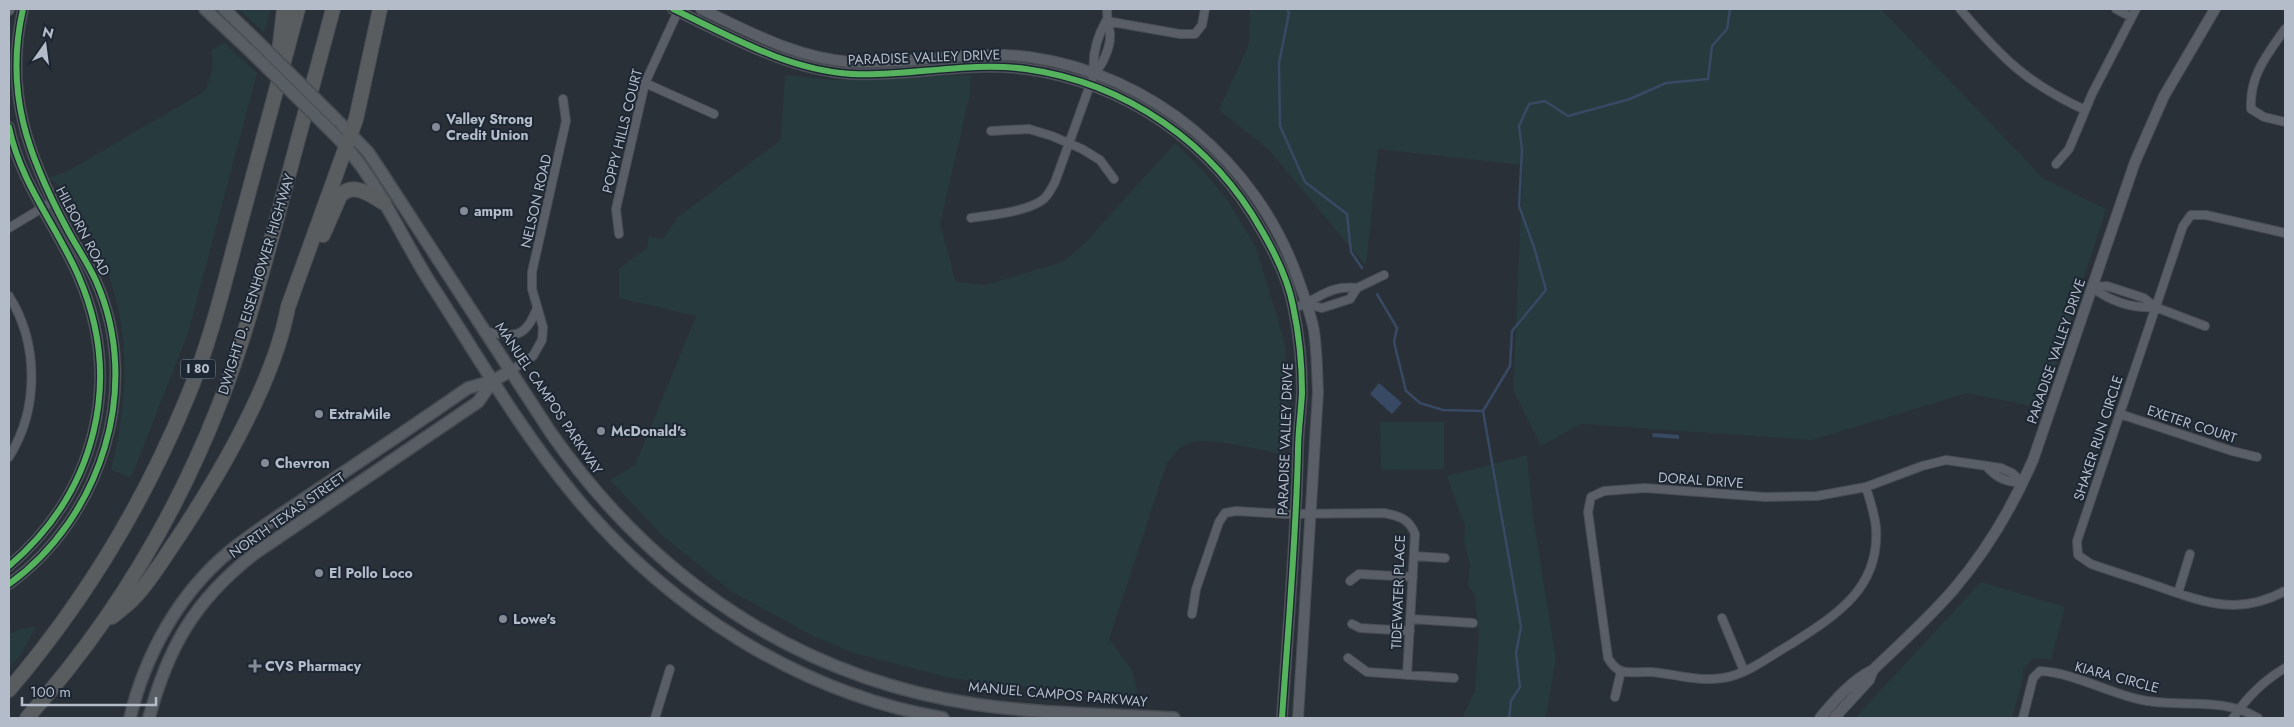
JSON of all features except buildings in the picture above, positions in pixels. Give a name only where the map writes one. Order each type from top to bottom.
[{"type":"highway","points":[[276,92],[284,9]]},
{"type":"highway","name":"I 80","points":[[9,690],[57,631],[97,574],[139,502],[161,459],[188,396],[205,350],[298,9]]},
{"type":"highway","name":"DWIGHT D. EISENHOWER HIGHWAY","points":[[27,718],[54,688],[100,627],[143,561],[192,469],[220,405],[256,294],[333,9]]},
{"type":"highway","points":[[100,627],[135,598],[174,544],[218,474],[269,369],[285,323],[288,307],[349,140],[366,78],[380,9]]},
{"type":"highway","points":[[285,323],[340,196],[348,190],[356,189],[367,192],[384,203]]},
{"type":"main road","name":"MANUEL CAMPOS PARKWAY","points":[[205,9],[333,133],[349,140],[378,167],[565,452],[634,533],[704,593],[750,624],[782,642],[822,661],[876,681],[943,698],[1005,708],[1174,718]]},
{"type":"main road","name":"MANUEL CAMPOS PARKWAY","points":[[224,9],[337,120],[417,262],[549,463],[598,524],[645,570],[693,609],[740,640],[807,675],[870,699],[943,718]]},
{"type":"main road","name":"NORTH TEXAS STREET","points":[[149,718],[163,673],[181,634],[203,603],[228,576],[254,554],[476,404],[494,381],[510,370]]},
{"type":"main road","name":"NORTH TEXAS STREET","points":[[130,718],[141,681],[159,639],[191,591],[217,563],[269,523],[468,388],[494,381]]},
{"type":"street","name":"HILBORN ROAD","points":[[9,584],[43,555],[62,534],[78,510],[100,464],[114,402],[114,362],[111,331],[104,301],[96,280],[52,202],[26,138],[19,110],[16,86],[16,46],[23,9]]},
{"type":"street","name":"PARADISE VALLEY DRIVE","points":[[701,9],[782,47],[825,59],[876,62],[966,54],[1001,54],[1044,60],[1094,74],[1151,99],[1177,116],[1221,154],[1253,192],[1290,258],[1313,329],[1317,361],[1318,392],[1298,718]]},
{"type":"street","points":[[971,218],[993,215],[1041,201],[1049,194],[1094,74],[1103,64],[1110,35],[1106,21],[1107,9]]},
{"type":"street","points":[[1106,21],[1180,34],[1196,34],[1202,25],[1205,9]]},
{"type":"street","points":[[1960,9],[1993,48],[2015,68],[2040,87],[2085,110]]},
{"type":"street","points":[[2116,9],[2131,17]]},
{"type":"street","points":[[2056,164],[2069,149],[2085,110],[2136,9]]},
{"type":"street","name":"PARADISE VALLEY DRIVE","points":[[1820,718],[1831,705],[1864,675],[1873,670],[1953,590],[1981,555],[2023,483],[2040,441],[2123,194],[2149,128],[2183,62],[2215,9]]},
{"type":"street","name":"PARADISE VALLEY DRIVE","points":[[677,10],[779,59],[824,71],[876,74],[967,66],[1001,66],[1059,75],[1123,98],[1169,126],[1212,163],[1242,199],[1266,238],[1282,271],[1294,308],[1301,362],[1302,391],[1282,718]]},
{"type":"street","name":"POPPY HILLS COURT","points":[[619,234],[616,209],[645,83],[677,10]]},
{"type":"street","points":[[2285,30],[2259,69],[2250,93],[2251,110],[2264,117],[2285,122]]},
{"type":"street","points":[[645,83],[714,114]]},
{"type":"street","name":"NELSON ROAD","points":[[510,370],[533,356],[540,346],[543,327],[532,289],[532,272],[566,121],[563,99]]},
{"type":"street","name":"HILBORN ROAD","points":[[9,127],[22,170],[77,273],[90,304],[100,360],[99,401],[92,439],[76,483],[50,525],[9,566]]},
{"type":"street","points":[[991,131],[1029,129],[1069,144],[1100,160],[1114,179]]},
{"type":"street","points":[[9,228],[52,202]]},
{"type":"street","name":"SHAKER RUN CIRCLE","points":[[2285,233],[2206,215],[2191,215],[2183,226],[2077,542],[2078,555],[2091,564],[2213,604],[2230,606],[2250,604],[2268,600],[2285,591]]},
{"type":"street","points":[[1306,304],[1322,308],[1350,298],[1357,288],[1384,275]]},
{"type":"street","points":[[1294,308],[1306,304],[1317,295],[1344,287],[1357,288]]},
{"type":"street","points":[[2092,287],[2104,297],[2141,309],[2155,307],[2204,326]]},
{"type":"street","points":[[9,296],[25,328],[32,374],[29,402],[21,430],[9,457]]},
{"type":"street","points":[[484,331],[509,336],[519,334],[529,325],[537,308]]},
{"type":"street","name":"EXETER COURT","points":[[2120,414],[2232,451],[2257,457]]},
{"type":"street","name":"DORAL DRIVE","points":[[1621,671],[1613,667],[1608,658],[1588,512],[1591,497],[1604,491],[1645,488],[1792,498],[1848,492],[1866,488],[1922,466],[1946,460],[2001,468],[2012,473],[2023,483]]},
{"type":"street","points":[[1615,697],[1621,671],[1652,672],[1708,680],[1725,678],[1744,671],[1827,621],[1843,609],[1860,588],[1870,568],[1875,547],[1876,528],[1866,488]]},
{"type":"street","name":"TIDEWATER PLACE","points":[[1192,614],[1196,589],[1219,522],[1225,513],[1236,511],[1295,514],[1384,513],[1404,518],[1412,525],[1415,534],[1408,675]]},
{"type":"street","points":[[2178,593],[2190,554]]},
{"type":"street","points":[[1414,556],[1445,558]]},
{"type":"street","points":[[1350,581],[1359,574],[1413,577]]},
{"type":"street","points":[[1722,618],[1744,671]]},
{"type":"street","points":[[1411,619],[1473,623]]},
{"type":"street","points":[[1352,624],[1360,628],[1410,631]]},
{"type":"street","points":[[1348,658],[1367,672],[1454,678]]},
{"type":"street","points":[[2233,718],[2258,687],[2285,668]]},
{"type":"street","points":[[655,718],[670,669]]},
{"type":"street","name":"PARADISE VALLEY DRIVE","points":[[1834,718],[1869,680],[1873,670]]},
{"type":"street","name":"KIARA CIRCLE","points":[[2023,718],[2034,678],[2040,671],[2079,679],[2143,700],[2212,703],[2238,711]]},
{"type":"street","points":[[2238,711],[2258,718]]},
{"type":"green space","points":[[238,9],[271,9],[264,32]]},
{"type":"green space","points":[[1250,9],[1881,9],[2044,179],[2106,209],[2042,408],[1967,393],[1812,440],[1581,424],[1541,446],[1513,390],[1523,165],[1378,149],[1366,266],[1269,150],[1219,110],[1249,44]]},
{"type":"green space","points":[[224,43],[257,73],[188,333],[131,478],[111,470],[118,438],[124,376],[123,345],[112,285],[100,255],[72,200],[64,190],[48,178],[66,172],[205,91],[212,72],[211,51]]},
{"type":"green space","points":[[785,75],[834,80],[971,75],[969,98],[940,224],[956,282],[985,285],[1063,262],[1084,244],[1175,143],[1205,173],[1229,202],[1256,248],[1285,346],[1287,368],[1285,415],[1280,454],[1231,444],[1204,441],[1192,442],[1183,446],[1167,463],[1109,639],[1132,670],[1138,696],[990,684],[946,677],[854,653],[815,637],[731,591],[662,535],[610,480],[635,465],[696,316],[619,298],[619,269],[647,248],[649,237],[663,239],[678,217],[781,140]]},
{"type":"green space","points":[[1380,422],[1444,422],[1444,469],[1381,470]]},
{"type":"green space","points":[[1527,455],[1533,518],[1556,659],[1546,715],[1545,718],[1465,718],[1464,714],[1475,692],[1479,636],[1475,595],[1468,586],[1470,565],[1464,542],[1465,526],[1447,476]]},
{"type":"green space","points":[[1981,582],[2065,607],[2051,659],[2034,658],[2023,669],[2023,679],[2012,718],[1855,718]]},
{"type":"green space","points":[[36,626],[22,653],[9,668],[9,634]]},
{"type":"water","points":[[1379,383],[1402,403],[1392,414],[1370,394]]},
{"type":"water","points":[[1653,433],[1679,435],[1679,439],[1652,437]]},
{"type":"waterway","points":[[1287,9],[1289,13],[1279,63],[1280,126],[1305,182],[1347,214],[1351,252],[1362,268]]},
{"type":"waterway","points":[[1509,718],[1511,701],[1520,687],[1516,653],[1521,627],[1483,411],[1510,366],[1512,331],[1546,290],[1534,247],[1519,206],[1522,150],[1519,126],[1529,104],[1545,101],[1568,116],[1630,99],[1666,83],[1708,79],[1712,46],[1727,29],[1730,9]]},
{"type":"waterway","points":[[1377,294],[1397,328],[1394,342],[1406,391],[1420,403],[1443,410],[1482,411]]},
{"type":"cycle path","points":[[9,584],[41,556],[68,524],[89,487],[105,448],[113,406],[115,364],[110,322],[96,281],[53,202],[41,176],[23,123],[18,96],[16,68],[23,9]]},
{"type":"cycle path","points":[[673,9],[782,59],[828,71],[874,74],[1004,67],[1063,76],[1098,88],[1132,103],[1163,122],[1192,145],[1219,171],[1242,199],[1277,258],[1291,296],[1301,360],[1302,393],[1298,437],[1294,551],[1282,718]]},
{"type":"cycle path","points":[[9,127],[21,166],[78,275],[92,315],[99,354],[99,394],[93,432],[81,469],[63,504],[39,537],[9,566]]},
{"type":"place","name":"Valley Strong Credit Union","points":[[436,127]]},
{"type":"place","name":"ampm","points":[[464,211]]},
{"type":"place","name":"ExtraMile","points":[[319,414]]},
{"type":"place","name":"McDonald's","points":[[601,431]]},
{"type":"place","name":"Chevron","points":[[265,463]]},
{"type":"place","name":"El Pollo Loco","points":[[319,573]]},
{"type":"place","name":"Lowe's","points":[[503,619]]},
{"type":"place","name":"CVS Pharmacy","points":[[255,666]]}]
